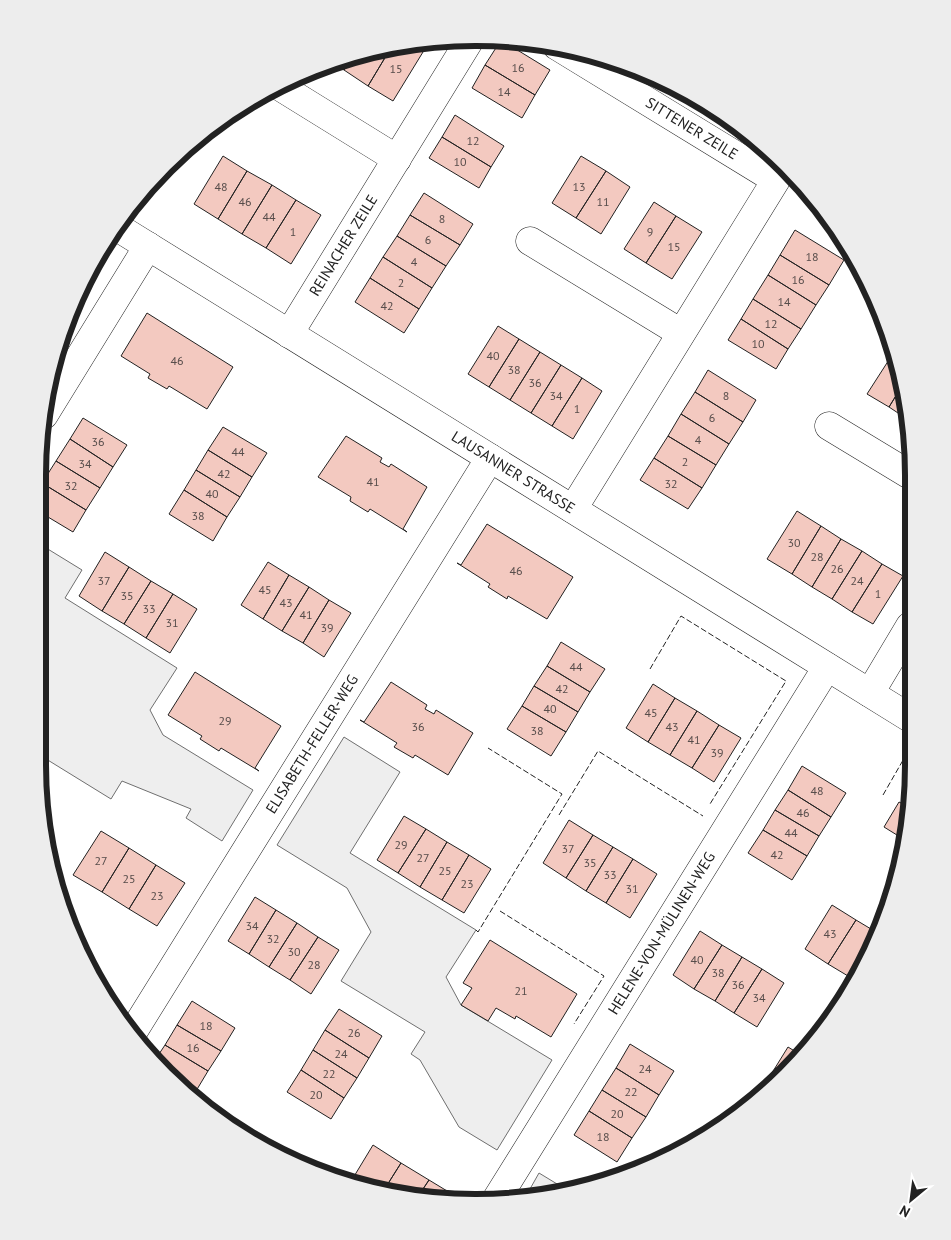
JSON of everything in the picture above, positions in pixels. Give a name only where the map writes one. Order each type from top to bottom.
[{"type":"street","name":"REINACHER ZEILE","points":[[289,334],[466,46]]},
{"type":"street","name":"SITTENER ZEILE","points":[[580,59],[780,173]]},
{"type":"street","points":[[287,91],[397,159]]},
{"type":"street","name":"SITTENER ZEILE","points":[[573,509],[780,173]]},
{"type":"street","name":"LAUSANNER STRASSE","points":[[123,231],[905,715]]},
{"type":"street","points":[[530,241],[681,333]]},
{"type":"street","points":[[53,401],[148,246]]},
{"type":"street","points":[[829,426],[905,472]]},
{"type":"street","name":"ELISABETH-FELLER-WEG","points":[[136,1027],[490,458]]},
{"type":"street","points":[[870,693],[905,634]]},
{"type":"street","name":"HELENE-VON-MÜLINEN-WEG","points":[[500,1193],[827,667]]},
{"type":"shaded area","points":[[46,548],[82,570],[65,598],[177,668],[150,710],[163,735],[253,790],[222,841],[186,818],[191,809],[122,781],[111,799],[46,759]]},
{"type":"shaded area","points":[[344,737],[400,772],[350,853],[476,930],[446,977],[461,1005],[552,1060],[497,1150],[459,1127],[420,1060],[411,1054],[425,1032],[341,981],[371,932],[347,888],[277,845]]},
{"type":"shaded area","points":[[539,1173],[560,1186],[532,1190],[529,1190]]},
{"type":"building","points":[[497,47],[504,47],[514,48],[550,70],[535,95],[485,65]]},
{"type":"building","points":[[419,50],[423,52],[393,101],[368,86],[386,55]]},
{"type":"building","points":[[386,55],[368,86],[344,70],[346,67]]},
{"type":"building","points":[[485,65],[535,95],[522,118],[472,88]]},
{"type":"building","points":[[455,115],[504,146],[491,167],[442,137]]},
{"type":"building","points":[[442,137],[491,167],[479,188],[429,158]]},
{"type":"building","points":[[223,156],[247,171],[218,219],[194,204]]},
{"type":"building","points":[[581,156],[606,171],[576,218],[552,203]]},
{"type":"building","points":[[247,171],[272,185],[242,234],[218,219]]},
{"type":"building","points":[[606,171],[630,187],[601,234],[576,218]]},
{"type":"building","points":[[272,185],[296,200],[266,248],[242,234]]},
{"type":"building","points":[[424,193],[473,224],[460,245],[410,215]]},
{"type":"building","points":[[296,200],[321,215],[291,264],[266,248]]},
{"type":"building","points":[[654,202],[676,216],[646,263],[624,249]]},
{"type":"building","points":[[410,215],[460,245],[446,266],[397,236]]},
{"type":"building","points":[[676,216],[702,232],[672,279],[646,263]]},
{"type":"building","points":[[795,230],[844,260],[829,285],[780,255]]},
{"type":"building","points":[[397,236],[446,266],[432,288],[383,257]]},
{"type":"building","points":[[780,255],[829,285],[816,305],[768,275]]},
{"type":"building","points":[[383,257],[432,288],[419,309],[370,278]]},
{"type":"building","points":[[768,275],[816,305],[801,329],[753,299]]},
{"type":"building","points":[[370,278],[419,309],[404,333],[355,302]]},
{"type":"building","points":[[753,299],[801,329],[788,349],[741,319]]},
{"type":"building","points":[[147,313],[233,367],[207,409],[169,386],[167,389],[148,378],[150,374],[121,356]]},
{"type":"building","points":[[741,319],[788,349],[776,369],[728,340]]},
{"type":"building","points":[[498,326],[519,339],[489,387],[468,374]]},
{"type":"building","points":[[519,339],[540,352],[510,400],[489,387]]},
{"type":"building","points":[[540,352],[561,365],[531,413],[510,400]]},
{"type":"building","points":[[889,360],[897,394],[889,407],[867,394]]},
{"type":"building","points":[[561,365],[582,378],[552,426],[531,413]]},
{"type":"building","points":[[708,370],[756,400],[743,422],[695,392]]},
{"type":"building","points":[[582,378],[602,391],[573,439],[552,426]]},
{"type":"building","points":[[695,392],[743,422],[729,444],[681,414]]},
{"type":"building","points":[[897,394],[900,415],[889,407]]},
{"type":"building","points":[[681,414],[729,444],[716,465],[668,436]]},
{"type":"building","points":[[83,418],[127,445],[113,467],[70,439]]},
{"type":"building","points":[[223,427],[267,453],[252,477],[208,450]]},
{"type":"building","points":[[346,436],[382,458],[380,462],[389,467],[391,464],[427,487],[403,529],[407,532],[370,509],[368,512],[350,501],[351,497],[318,477]]},
{"type":"building","points":[[668,436],[716,465],[702,488],[654,458]]},
{"type":"building","points":[[70,439],[113,467],[100,488],[56,461]]},
{"type":"building","points":[[208,450],[252,477],[240,497],[196,470]]},
{"type":"building","points":[[654,458],[702,488],[688,509],[640,480]]},
{"type":"building","points":[[56,461],[100,488],[86,510],[46,485],[46,477]]},
{"type":"building","points":[[196,470],[240,497],[227,517],[184,490]]},
{"type":"building","points":[[46,485],[86,510],[73,532],[46,516]]},
{"type":"building","points":[[184,490],[227,517],[213,541],[169,514]]},
{"type":"building","points":[[797,511],[821,526],[792,574],[767,559]]},
{"type":"building","points":[[487,524],[573,577],[547,619],[508,596],[507,599],[488,587],[490,584],[457,563],[461,565]]},
{"type":"building","points":[[821,526],[841,539],[812,587],[792,574]]},
{"type":"building","points":[[841,539],[862,551],[832,599],[812,587]]},
{"type":"building","points":[[862,551],[882,564],[852,612],[832,599]]},
{"type":"building","points":[[105,552],[129,567],[102,611],[79,596]]},
{"type":"building","points":[[268,562],[289,575],[263,619],[241,605]]},
{"type":"building","points":[[882,564],[903,576],[873,624],[852,612]]},
{"type":"building","points":[[129,567],[151,581],[124,624],[102,611]]},
{"type":"building","points":[[289,575],[309,587],[282,631],[263,619]]},
{"type":"building","points":[[151,581],[173,594],[146,638],[124,624]]},
{"type":"building","points":[[309,587],[329,600],[303,643],[282,631]]},
{"type":"building","points":[[173,594],[197,609],[170,653],[146,638]]},
{"type":"building","points":[[329,600],[351,613],[324,657],[303,643]]},
{"type":"building","points":[[561,642],[605,669],[590,692],[547,666]]},
{"type":"building","points":[[547,666],[590,692],[578,712],[534,686]]},
{"type":"building","points":[[195,672],[281,726],[255,768],[259,771],[221,748],[219,751],[200,739],[202,736],[168,715]]},
{"type":"building","points":[[391,682],[427,705],[425,709],[434,714],[436,710],[473,733],[448,775],[415,755],[413,758],[394,747],[397,743],[360,720],[364,722]]},
{"type":"building","points":[[653,684],[675,698],[648,742],[626,728]]},
{"type":"building","points":[[534,686],[578,712],[566,732],[522,706]]},
{"type":"building","points":[[675,698],[697,711],[670,755],[648,742]]},
{"type":"building","points":[[522,706],[566,732],[551,756],[507,729]]},
{"type":"building","points":[[697,711],[719,725],[692,768],[670,755]]},
{"type":"building","points":[[719,725],[741,738],[714,782],[692,768]]},
{"type":"building","points":[[802,766],[846,793],[831,817],[788,790]]},
{"type":"building","points":[[788,790],[831,817],[819,836],[775,810]]},
{"type":"building","points":[[903,799],[899,836],[884,827],[899,802],[901,803]]},
{"type":"building","points":[[775,810],[819,836],[807,856],[763,830]]},
{"type":"building","points":[[404,816],[426,829],[398,873],[377,860]]},
{"type":"building","points":[[569,820],[593,835],[566,878],[543,863]]},
{"type":"building","points":[[426,829],[447,842],[420,887],[398,873]]},
{"type":"building","points":[[763,830],[807,856],[792,880],[748,853]]},
{"type":"building","points":[[101,831],[129,848],[102,892],[73,875]]},
{"type":"building","points":[[593,835],[613,847],[586,891],[566,878]]},
{"type":"building","points":[[447,842],[469,855],[442,900],[420,887]]},
{"type":"building","points":[[613,847],[633,859],[606,903],[586,891]]},
{"type":"building","points":[[129,848],[156,865],[129,909],[102,892]]},
{"type":"building","points":[[469,855],[491,869],[464,913],[442,900]]},
{"type":"building","points":[[633,859],[657,874],[630,918],[606,903]]},
{"type":"building","points":[[156,865],[185,883],[157,926],[129,909]]},
{"type":"building","points":[[255,897],[276,910],[249,954],[228,941]]},
{"type":"building","points":[[832,905],[856,920],[828,964],[805,949]]},
{"type":"building","points":[[276,910],[297,923],[269,967],[249,954]]},
{"type":"building","points":[[856,920],[872,929],[848,976],[828,964]]},
{"type":"building","points":[[297,923],[318,937],[290,980],[269,967]]},
{"type":"building","points":[[700,931],[722,945],[694,989],[673,975]]},
{"type":"building","points":[[318,937],[339,950],[311,994],[290,980]]},
{"type":"building","points":[[490,940],[577,994],[551,1037],[516,1016],[515,1019],[496,1008],[488,1021],[461,1005],[472,988],[463,983]]},
{"type":"building","points":[[722,945],[742,957],[715,1001],[694,989]]},
{"type":"building","points":[[742,957],[762,969],[734,1013],[715,1001]]},
{"type":"building","points":[[762,969],[784,983],[757,1027],[734,1013]]},
{"type":"building","points":[[192,1001],[235,1028],[221,1051],[177,1025]]},
{"type":"building","points":[[339,1009],[382,1036],[369,1058],[325,1030]]},
{"type":"building","points":[[177,1025],[221,1051],[208,1071],[165,1045]]},
{"type":"building","points":[[325,1030],[369,1058],[357,1078],[313,1050]]},
{"type":"building","points":[[630,1044],[674,1071],[659,1095],[616,1068]]},
{"type":"building","points":[[165,1045],[208,1071],[196,1091],[172,1068],[159,1054]]},
{"type":"building","points":[[788,1047],[795,1051],[777,1070],[775,1068]]},
{"type":"building","points":[[313,1050],[357,1078],[344,1098],[301,1070]]},
{"type":"building","points":[[616,1068],[659,1095],[646,1117],[602,1090]]},
{"type":"building","points":[[775,1068],[777,1070],[769,1078]]},
{"type":"building","points":[[301,1070],[344,1098],[331,1119],[287,1092]]},
{"type":"building","points":[[602,1090],[646,1117],[632,1138],[589,1111]]},
{"type":"building","points":[[589,1111],[632,1138],[617,1162],[574,1135]]},
{"type":"building","points":[[373,1145],[401,1163],[387,1185],[354,1176]]},
{"type":"building","points":[[401,1163],[429,1180],[422,1190],[387,1185]]},
{"type":"building","points":[[429,1180],[451,1193],[447,1193],[422,1190]]},
{"type":"fence","points":[[650,669],[681,616],[786,681],[710,804]]},
{"type":"fence","points":[[476,930],[478,932],[562,794],[488,748]]},
{"type":"fence","points":[[559,815],[598,751],[703,816]]},
{"type":"fence","points":[[883,795],[905,757]]},
{"type":"fence","points":[[500,911],[604,976],[574,1024]]}]
